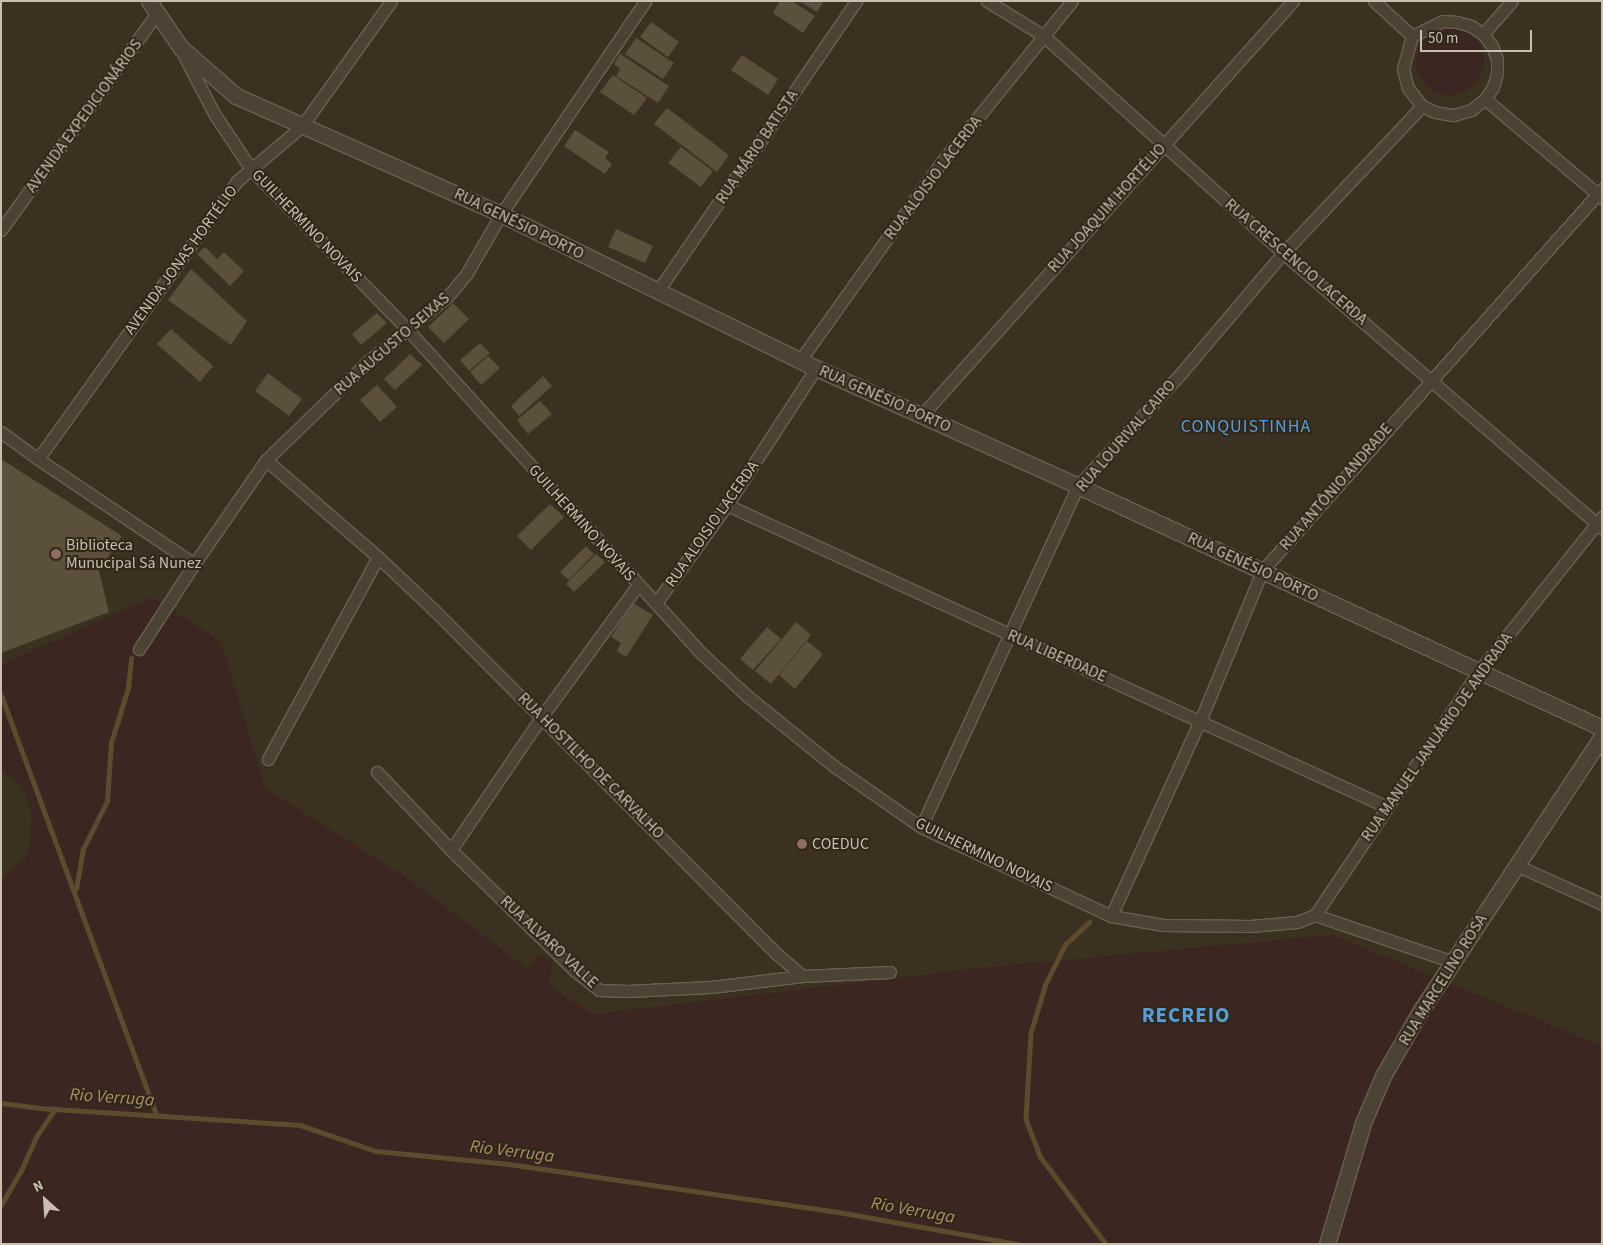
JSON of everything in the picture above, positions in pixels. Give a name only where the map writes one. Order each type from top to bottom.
[{"type":"street","name":"AVENIDA JONAS HORTÉLIO","points":[[38,459],[237,181],[302,126],[391,1]]},
{"type":"street","name":"RUA AUGUSTO SEIXAS","points":[[139,649],[194,564],[266,460],[368,362],[408,330],[455,288],[467,273],[501,214],[645,1]]},
{"type":"street","name":"RUA MÁRIO BATISTA","points":[[657,292],[856,1]]},
{"type":"street","name":"RUA CRESCENCIO LACERDA","points":[[987,1],[1044,36],[1283,253],[1600,523]]},
{"type":"street","name":"RUA ALOISIO LACERDA","points":[[802,359],[940,164],[1072,1]]},
{"type":"street","name":"RUA JOAQUIM HORTÉLIO","points":[[921,416],[1293,1]]},
{"type":"street","points":[[1374,1],[1412,36]]},
{"type":"street","points":[[1483,34],[1512,1]]},
{"type":"street","name":"GUILHERMINO NOVAIS","points":[[157,5],[181,48],[201,91],[252,169],[408,330],[701,653],[746,695],[835,767],[921,827],[1111,916],[1163,925],[1250,926],[1297,922],[1315,916]]},
{"type":"street","name":"AVENIDA EXPEDICIONÁRIOS","points":[[1,230],[157,5]]},
{"type":"street","points":[[1443,21],[1471,26],[1483,34],[1492,46],[1497,59],[1497,73],[1493,87],[1485,99],[1470,110],[1453,115],[1435,112],[1422,106],[1408,88],[1403,69],[1412,36],[1443,21]]},
{"type":"street","name":"RUA GENÉSIO PORTO","points":[[181,48],[236,96],[501,214],[657,292],[802,359],[816,368],[1262,570],[1602,728]]},
{"type":"street","points":[[1485,99],[1600,194]]},
{"type":"street","name":"RUA LOURIVAL CAIRO","points":[[921,827],[1078,486],[1182,372],[1283,253],[1422,106]]},
{"type":"street","name":"RUA ANTÔNIO ANDRADE","points":[[1111,916],[1200,721],[1262,570],[1431,379],[1600,194]]},
{"type":"street","name":"RUA ALOISIO LACERDA","points":[[656,603],[728,505],[816,368]]},
{"type":"street","points":[[1,432],[194,564]]},
{"type":"street","name":"RUA HOSTILHO DE CARVALHO","points":[[266,460],[378,558],[542,716],[777,954],[802,976]]},
{"type":"street","name":"RUA LIBERDADE","points":[[728,505],[1387,807]]},
{"type":"street","name":"RUA MANUEL JANUÁRIO DE ANDRADA","points":[[1315,916],[1479,671],[1600,523]]},
{"type":"street","points":[[268,758],[378,558]]},
{"type":"street","name":"RUA ALOISIO LACERDA","points":[[451,850],[542,716],[638,585]]},
{"type":"street","name":"RUA MARCELINO ROSA","points":[[1327,1244],[1362,1123],[1383,1076],[1421,1010],[1602,737]]},
{"type":"street","name":"RUA ALVARO VALLE","points":[[377,772],[451,850],[575,971],[599,990],[627,992],[711,987],[802,976],[890,972]]},
{"type":"street","points":[[1516,865],[1602,904]]},
{"type":"street","points":[[1315,916],[1453,962]]},
{"type":"shaded area","points":[[1450,27],[1463,30],[1474,37],[1481,48],[1484,61],[1481,74],[1474,85],[1463,92],[1450,95],[1437,92],[1426,85],[1419,74],[1416,61],[1419,48],[1426,37],[1437,30]]},
{"type":"shaded area","points":[[152,597],[221,642],[265,788],[410,880],[528,969],[539,955],[553,963],[548,984],[568,999],[594,1014],[989,967],[1333,935],[1602,1046],[1602,1244],[1,1244],[1,880],[28,854],[32,817],[26,795],[18,782],[1,771],[1,661],[2,664]]},
{"type":"building","points":[[780,1],[792,1],[815,16],[803,33],[773,13]]},
{"type":"building","points":[[799,1],[824,1],[817,12]]},
{"type":"building","points":[[651,22],[679,42],[668,57],[640,37]]},
{"type":"building","points":[[636,38],[674,63],[663,79],[625,54]]},
{"type":"building","points":[[620,54],[669,86],[658,103],[616,76],[620,69],[614,64]]},
{"type":"building","points":[[742,55],[778,79],[768,95],[731,70]]},
{"type":"building","points":[[613,75],[647,98],[634,115],[600,92]]},
{"type":"building","points":[[667,108],[729,155],[717,172],[654,124]]},
{"type":"building","points":[[575,130],[609,152],[605,158],[612,164],[605,174],[564,146]]},
{"type":"building","points":[[681,147],[713,171],[701,187],[668,163]]},
{"type":"building","points":[[616,229],[653,246],[645,263],[608,247]]},
{"type":"building","points":[[205,247],[217,259],[224,252],[244,271],[230,286],[197,254]]},
{"type":"building","points":[[191,269],[247,321],[231,345],[168,300]]},
{"type":"building","points":[[453,303],[469,319],[444,343],[428,327]]},
{"type":"building","points":[[377,313],[387,323],[361,345],[352,334]]},
{"type":"building","points":[[171,329],[213,366],[200,382],[157,344]]},
{"type":"building","points":[[480,343],[490,353],[469,371],[460,360]]},
{"type":"building","points":[[410,354],[422,365],[395,390],[384,379]]},
{"type":"building","points":[[488,356],[500,368],[481,385],[470,372]]},
{"type":"building","points":[[268,373],[302,399],[289,416],[255,391]]},
{"type":"building","points":[[543,376],[552,386],[519,416],[511,406]]},
{"type":"building","points":[[377,385],[397,407],[380,422],[360,400]]},
{"type":"building","points":[[540,401],[552,414],[528,434],[517,420]]},
{"type":"building","name":"Biblioteca Munucipal Sá Nunez","points":[[1,459],[122,536],[99,571],[109,612],[1,653]]},
{"type":"building","points":[[550,504],[564,517],[531,550],[517,536]]},
{"type":"building","points":[[586,546],[594,554],[569,580],[560,572]]},
{"type":"building","points":[[596,554],[605,562],[574,592],[566,584]]},
{"type":"building","points":[[633,603],[653,615],[626,657],[617,651],[621,643],[611,637]]},
{"type":"building","points":[[796,622],[811,635],[771,684],[755,671]]},
{"type":"building","points":[[767,627],[781,639],[753,670],[740,659]]},
{"type":"building","points":[[807,641],[823,654],[795,689],[779,675]]},
{"type":"waterway","points":[[76,889],[83,849],[107,801],[111,743],[128,688],[131,658]]},
{"type":"waterway","points":[[1,694],[157,1115]]},
{"type":"waterway","points":[[1090,922],[1066,944],[1046,984],[1031,1033],[1026,1119],[1040,1156],[1106,1244]]},
{"type":"waterway","name":"Rio Verruga","points":[[1,1103],[39,1108],[300,1125],[376,1151],[509,1164],[838,1212],[1018,1244]]},
{"type":"waterway","points":[[1,1205],[21,1171],[36,1137],[55,1109]]},
{"type":"place","name":"Biblioteca Munucipal Sá Nunez","points":[[56,554]]},
{"type":"place","name":"COEDUC","points":[[802,844]]},
{"type":"district","name":"CONQUISTINHA","points":[[1246,427]]},
{"type":"district","name":"RECREIO","points":[[1186,1015]]}]
